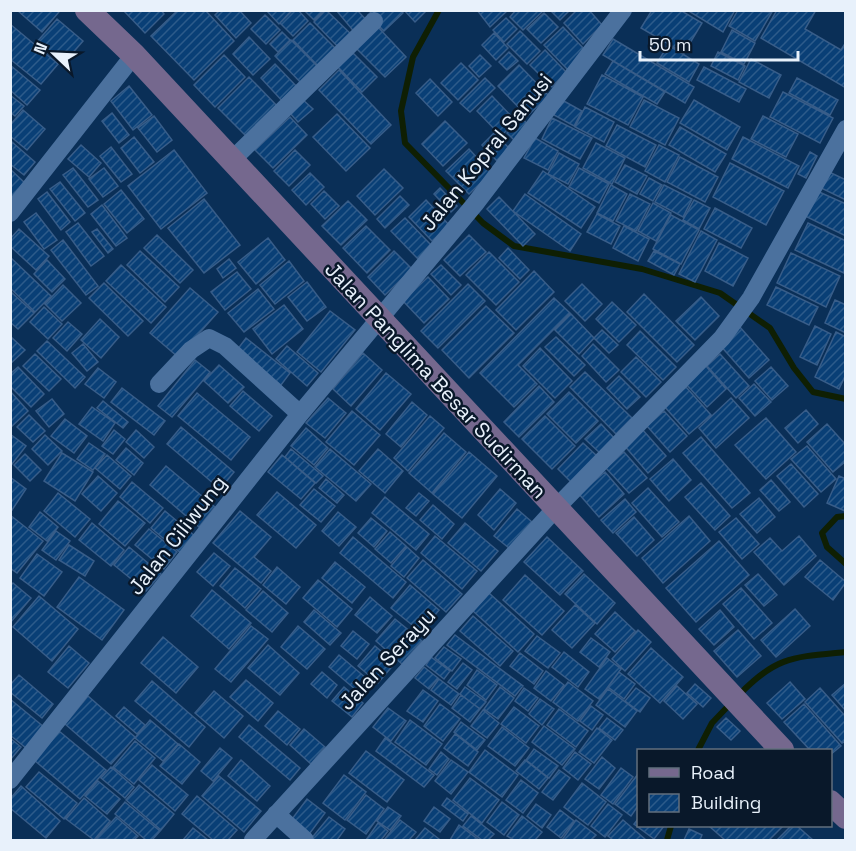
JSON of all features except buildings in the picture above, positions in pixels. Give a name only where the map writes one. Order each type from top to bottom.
[{"type":"main road","name":"Jalan Panglima Besar Sudirman","points":[[87,10],[134,55],[781,749]]},
{"type":"main road","points":[[832,803],[846,817]]},
{"type":"street","name":"Jalan Kopral Sanusi","points":[[378,317],[471,209],[623,10]]},
{"type":"street","points":[[232,160],[374,21]]},
{"type":"street","points":[[10,213],[134,55]]},
{"type":"street","name":"Jalan Serayu","points":[[253,840],[556,508],[706,357],[738,319],[846,129]]},
{"type":"street","name":"Jalan Ciliwung","points":[[10,780],[378,317]]},
{"type":"street","points":[[159,384],[195,346],[209,338],[225,346],[300,414]]},
{"type":"street","points":[[276,814],[305,840]]},
{"type":"waterway","points":[[439,10],[413,57],[401,111],[405,143],[483,223],[514,246],[642,269],[720,293],[770,328],[794,368],[813,392],[846,399]]},
{"type":"waterway","points":[[846,516],[837,517],[822,533],[827,547],[846,564]]},
{"type":"waterway","points":[[739,695],[764,673],[787,661],[813,655],[846,652]]},
{"type":"waterway","points":[[699,749],[712,723],[732,702]]},
{"type":"waterway","points":[[667,840],[671,827]]}]
